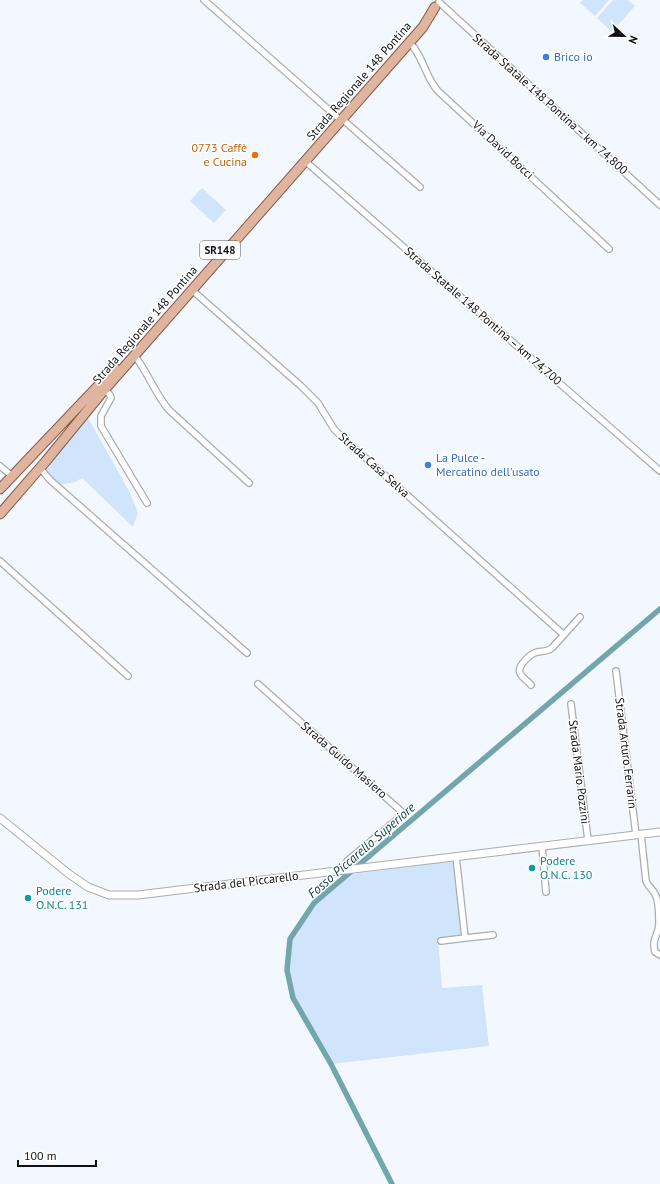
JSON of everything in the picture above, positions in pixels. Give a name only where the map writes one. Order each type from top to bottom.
[{"type":"main road","name":"Strada Regionale 148 Pontina","points":[[0,514],[134,355],[305,161],[339,118],[421,21],[439,3]]},
{"type":"main road","name":"Strada Regionale 148 Pontina","points":[[0,489],[120,362],[409,42],[426,22],[439,3]]},
{"type":"street","points":[[204,0],[420,187]]},
{"type":"street","name":"Strada Statale 148 Pontina – km 74,800","points":[[439,3],[660,205]]},
{"type":"street","name":"Via David Bocci","points":[[409,42],[415,48],[431,82],[438,91],[609,249]]},
{"type":"street","name":"Strada Statale 148 Pontina – km 74,700","points":[[305,161],[660,471]]},
{"type":"street","name":"Strada Casa Selva","points":[[192,290],[301,386],[318,403],[334,429],[342,437],[564,634]]},
{"type":"street","points":[[134,355],[145,370],[167,408],[249,484]]},
{"type":"street","points":[[105,389],[112,398],[101,416],[101,426],[147,503]]},
{"type":"street","points":[[0,466],[12,476]]},
{"type":"street","points":[[40,468],[50,480],[247,653]]},
{"type":"street","points":[[0,561],[128,676]]},
{"type":"street","points":[[531,685],[521,673],[520,669],[522,665],[534,653],[550,649],[580,617]]},
{"type":"street","name":"Strada Arturo Ferrarin","points":[[616,671],[646,884],[654,892],[656,897],[659,925],[654,937],[654,944],[655,952],[660,955]]},
{"type":"street","name":"Strada Guido Masiero","points":[[258,684],[401,811],[400,817],[347,861],[343,870]]},
{"type":"street","name":"Strada Mario Pozzini","points":[[570,704],[588,840]]},
{"type":"street","name":"Strada del Piccarello","points":[[0,818],[80,882],[94,890],[109,895],[138,895],[660,832]]},
{"type":"street","points":[[542,846],[546,892]]},
{"type":"street","points":[[456,856],[465,938]]},
{"type":"street","points":[[442,941],[493,935]]},
{"type":"shaded area","points":[[583,0],[609,0],[595,16],[580,3]]},
{"type":"shaded area","points":[[613,0],[628,0],[635,6],[612,32],[597,18]]},
{"type":"shaded area","points":[[202,188],[226,210],[214,223],[190,201]]},
{"type":"shaded area","points":[[87,416],[130,493],[138,513],[133,527],[82,478],[75,482],[58,485],[44,470]]},
{"type":"shaded area","points":[[453,861],[461,936],[438,939],[442,988],[482,985],[489,1046],[331,1064],[293,998],[287,970],[290,939],[314,903],[346,875]]},
{"type":"waterway","name":"Fosso Piccarello Superiore","points":[[392,1184],[331,1064],[293,998],[287,970],[290,939],[314,903],[660,609]]},
{"type":"place","name":"Brico io","points":[[546,57]]},
{"type":"place","name":"0773 Caffè e Cucina","points":[[255,155]]},
{"type":"place","name":"La Pulce - Mercatino dell'usato","points":[[428,465]]},
{"type":"place","name":"Podere O.N.C. 130","points":[[532,868]]},
{"type":"place","name":"Podere O.N.C. 131","points":[[28,898]]}]
